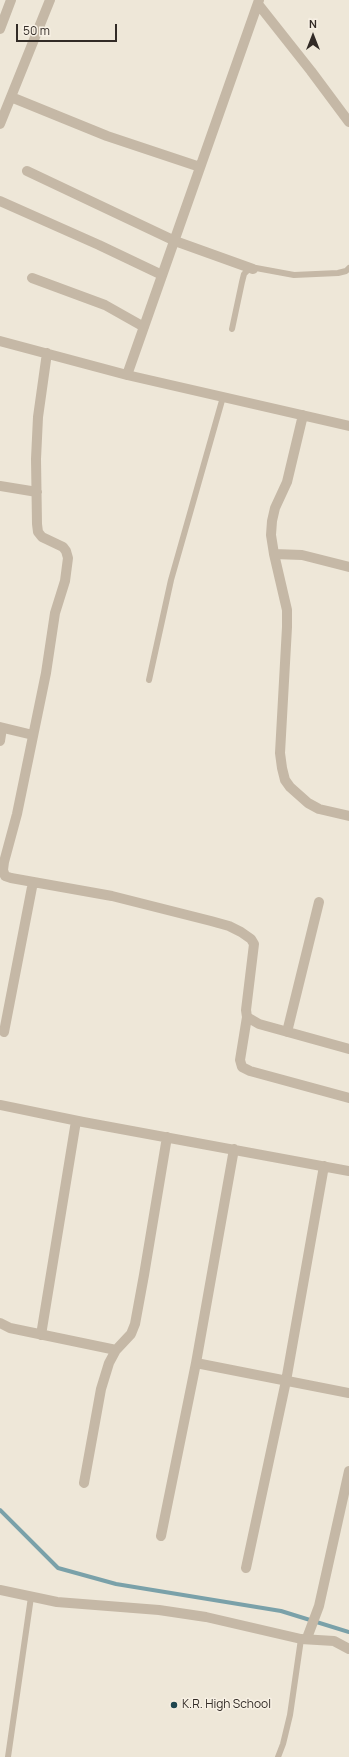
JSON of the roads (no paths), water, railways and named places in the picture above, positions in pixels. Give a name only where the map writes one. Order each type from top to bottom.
[{"type":"street","points":[[0,29],[11,0]]},
{"type":"street","points":[[0,124],[50,0]]},
{"type":"street","points":[[258,2],[349,122]]},
{"type":"street","points":[[127,375],[258,2]]},
{"type":"street","points":[[11,97],[107,136],[200,167]]},
{"type":"street","points":[[27,171],[175,241],[253,269]]},
{"type":"street","points":[[0,201],[99,244],[162,275]]},
{"type":"street","points":[[32,278],[105,305],[144,326]]},
{"type":"street","points":[[0,341],[127,375],[349,426]]},
{"type":"street","points":[[47,353],[38,417],[37,524],[38,532],[42,537],[63,547],[68,558],[65,581],[55,613],[46,673],[17,814],[4,862],[6,876],[112,896],[229,926],[241,932],[251,939],[254,944],[246,1010],[247,1017],[240,1060],[242,1066],[250,1072],[349,1098]]},
{"type":"street","points":[[303,415],[287,482],[275,508],[271,534],[287,610],[280,753],[285,780],[290,787],[308,803],[319,809],[349,816]]},
{"type":"street","points":[[0,486],[37,492]]},
{"type":"street","points":[[274,554],[302,555],[349,568]]},
{"type":"street","points":[[0,741],[1,728],[33,735]]},
{"type":"street","points":[[4,1032],[33,882]]},
{"type":"street","points":[[287,1032],[319,902]]},
{"type":"street","points":[[247,1017],[259,1024],[349,1049]]},
{"type":"street","points":[[0,1105],[76,1121],[349,1171]]},
{"type":"street","points":[[41,1335],[76,1121]]},
{"type":"street","points":[[84,1483],[101,1389],[109,1363],[116,1350],[131,1334],[135,1324],[167,1137]]},
{"type":"street","points":[[161,1536],[196,1363],[234,1149]]},
{"type":"street","points":[[246,1568],[286,1381],[324,1166]]},
{"type":"street","points":[[0,1323],[10,1328],[116,1350]]},
{"type":"street","points":[[196,1363],[349,1393]]},
{"type":"street","points":[[304,1638],[319,1606],[349,1471]]},
{"type":"street","points":[[0,1590],[57,1602],[159,1610],[206,1617],[304,1638],[334,1641],[349,1649]]},
{"type":"lane","points":[[232,329],[244,274],[250,269],[294,275],[338,273],[348,270]]},
{"type":"lane","points":[[149,680],[171,580],[223,397]]},
{"type":"lane","points":[[8,1757],[31,1597]]},
{"type":"lane","points":[[278,1757],[283,1744],[290,1715],[304,1638]]},
{"type":"waterway","points":[[0,1510],[58,1568],[116,1584],[281,1611],[349,1632]]},
{"type":"place","name":"K.R. High School","points":[[174,1705]]}]
